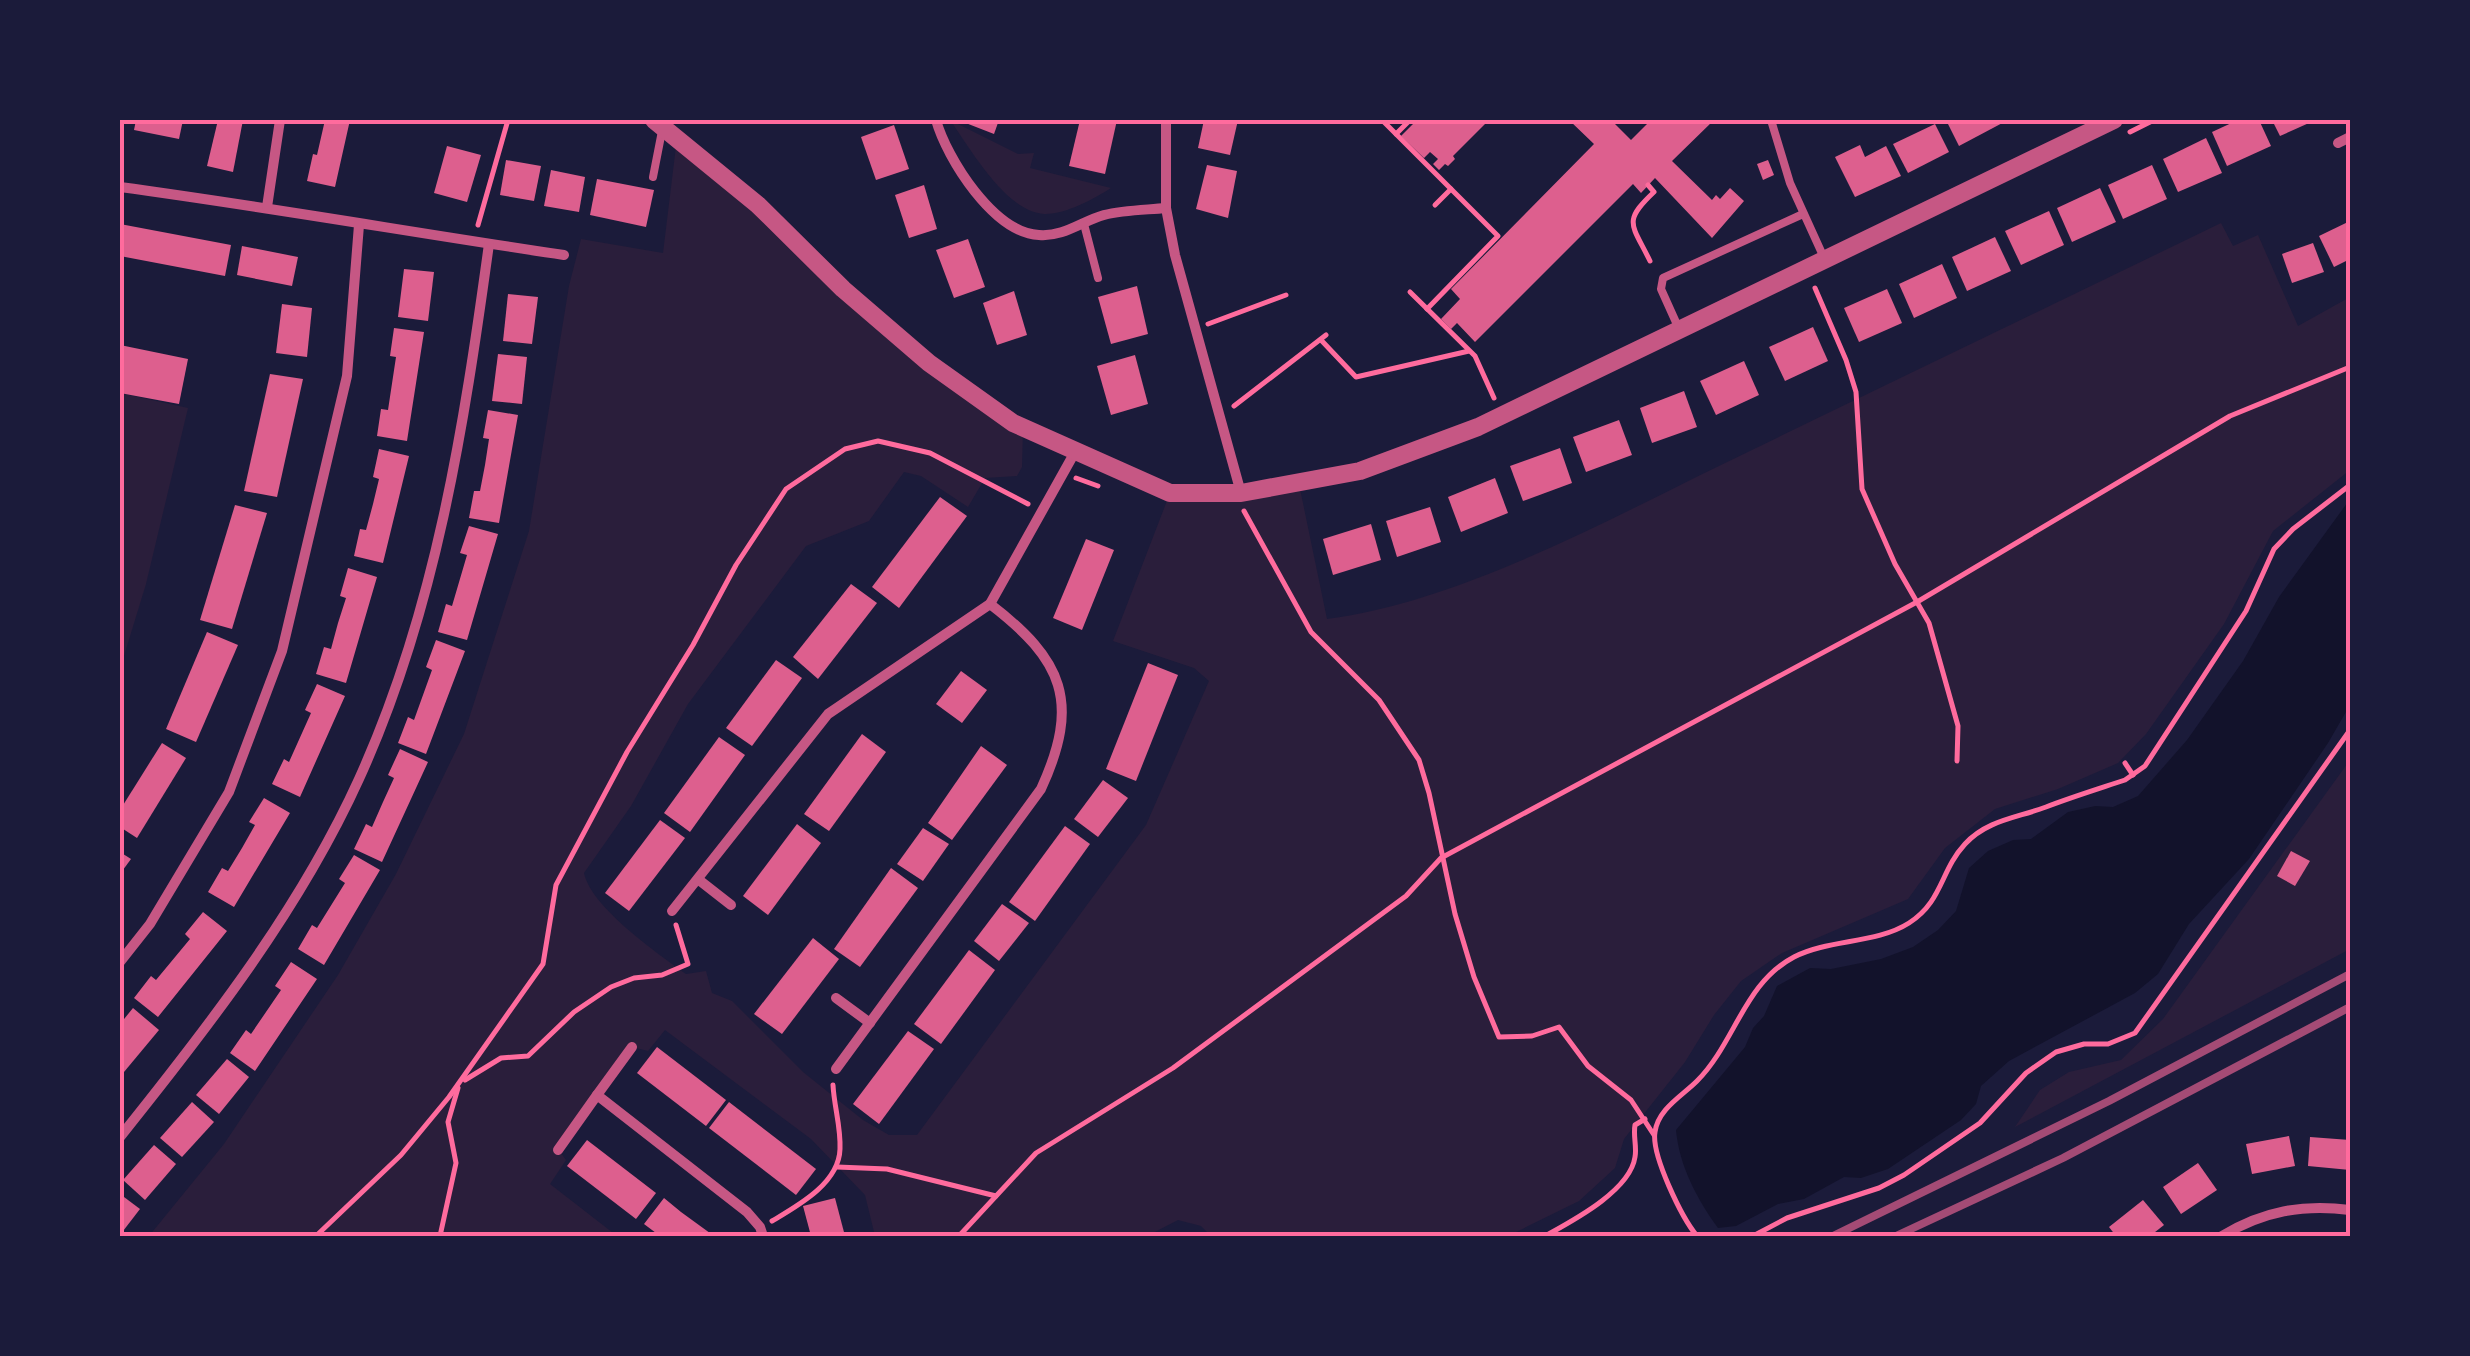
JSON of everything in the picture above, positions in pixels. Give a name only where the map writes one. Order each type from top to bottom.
[{"type":"street","points":[[268,206],[280,120]]},
{"type":"street","points":[[936,120],[952,155],[974,188],[1006,224],[1038,236],[1073,230],[1102,215],[1166,208]]},
{"type":"street","points":[[1166,120],[1166,208],[1242,501]]},
{"type":"street","points":[[658,124],[758,205],[844,290],[1013,424],[1170,492],[1242,501],[1360,471],[1478,427],[2114,120]]},
{"type":"street","points":[[2338,143],[2350,138]]},
{"type":"street","points":[[120,187],[268,206],[359,225],[564,255]]},
{"type":"street","points":[[120,962],[150,924],[229,792],[282,651],[347,376],[359,225]]},
{"type":"street","points":[[120,1137],[183,1058],[261,947],[358,780],[400,678],[428,584],[468,400],[489,244]]},
{"type":"street","points":[[672,911],[828,714],[990,604],[1075,452]]},
{"type":"street","points":[[836,1069],[1041,789],[1056,757],[1062,726],[1054,671],[1030,638],[990,604]]},
{"type":"street","points":[[699,880],[730,906]]},
{"type":"street","points":[[836,998],[870,1023]]},
{"type":"street","points":[[558,1150],[632,1047]]},
{"type":"street","points":[[597,1095],[705,1177],[762,1232]]},
{"type":"street","points":[[2222,1236],[2260,1216],[2283,1210],[2350,1210]]},
{"type":"lane","points":[[1771,120],[1802,214],[1825,260]]},
{"type":"lane","points":[[652,178],[658,124]]},
{"type":"lane","points":[[1679,330],[1660,290],[1664,278],[1802,214]]},
{"type":"lane","points":[[1084,224],[1098,278]]},
{"type":"path","points":[[473,242],[508,120]]},
{"type":"path","points":[[1382,120],[1498,236],[1427,309]]},
{"type":"path","points":[[1396,134],[1410,120]]},
{"type":"path","points":[[1648,185],[1654,192],[1634,212],[1632,221],[1650,261]]},
{"type":"path","points":[[1435,205],[1451,189]]},
{"type":"path","points":[[1814,288],[1856,392],[1862,489],[1895,564],[1929,623],[1958,726],[1957,761]]},
{"type":"path","points":[[1410,292],[1469,350],[1484,375]]},
{"type":"path","points":[[1196,329],[1286,295]]},
{"type":"path","points":[[1220,417],[1323,338],[1356,377],[1469,350]]},
{"type":"path","points":[[959,1236],[1036,1153],[1173,1068],[1406,896],[1440,858],[1917,602],[2230,416],[2350,367]]},
{"type":"path","points":[[316,1236],[400,1155],[460,1084],[544,964],[556,885],[627,752],[736,565],[786,489],[845,449],[878,441],[930,453],[1021,502],[1045,508]]},
{"type":"path","points":[[1654,1135],[1660,1117],[1710,1068],[1748,1000],[1768,974],[1792,958],[1822,946],[1903,927],[1925,912],[1957,853],[1982,828],[2133,774],[2145,766],[2246,611],[2274,549],[2350,484]]},
{"type":"path","points":[[1242,501],[1312,632],[1379,700],[1418,760],[1429,793],[1440,858],[1474,977],[1499,1037],[1532,1036],[1560,1027],[1588,1066],[1631,1100],[1646,1118],[1666,1176],[1688,1226],[1697,1236]]},
{"type":"path","points":[[1754,1236],[1788,1218],[1879,1188],[1904,1175],[1980,1123],[2026,1073],[2056,1052],[2084,1044],[2108,1044],[2135,1032],[2350,730]]},
{"type":"path","points":[[2125,763],[2133,774]]},
{"type":"path","points":[[440,1236],[456,1163],[448,1122],[460,1084],[501,1058],[528,1056],[574,1012],[612,987],[688,964],[672,911]]},
{"type":"path","points":[[762,1232],[827,1182],[838,1167],[840,1149],[833,1084],[836,1069]]},
{"type":"path","points":[[1545,1236],[1591,1211],[1624,1178],[1635,1158],[1635,1125],[1646,1118]]},
{"type":"path","points":[[838,1167],[888,1169],[996,1196]]},
{"type":"shaded area","points":[[950,120],[1018,154],[1034,153],[1030,168],[1111,188],[1061,212],[1030,211],[990,177]]},
{"type":"shaded area","points":[[677,138],[843,289],[1023,429],[1022,467],[1017,476],[985,478],[968,507],[921,476],[904,472],[869,521],[806,546],[688,704],[631,806],[584,873],[599,900],[627,928],[686,974],[706,971],[712,993],[732,1001],[803,1072],[863,1120],[889,1135],[917,1135],[1146,825],[1209,681],[1194,668],[1113,641],[1170,493],[1299,484],[1327,619],[1377,610],[1478,578],[1579,535],[2221,223],[2233,246],[2258,235],[2298,326],[2350,297],[2350,470],[2273,531],[2224,624],[2146,734],[2118,763],[2058,789],[1995,809],[1945,848],[1908,899],[1782,953],[1741,981],[1685,1062],[1624,1139],[1615,1168],[1579,1201],[1508,1236],[1211,1236],[1201,1226],[1178,1220],[1147,1236],[875,1236],[865,1195],[811,1139],[665,1030],[648,1051],[632,1047],[558,1149],[566,1160],[550,1184],[617,1236],[149,1236],[224,1144],[338,975],[396,874],[464,734],[529,531],[569,286],[581,239],[663,253]]},
{"type":"shaded area","points":[[120,393],[188,408],[146,584],[120,669]]},
{"type":"shaded area","points":[[2350,499],[2350,705],[2249,859],[2189,924],[2158,974],[2135,993],[2009,1061],[1981,1086],[1976,1104],[1961,1120],[1888,1169],[1861,1178],[1844,1177],[1804,1199],[1778,1204],[1736,1226],[1718,1228],[1690,1181],[1676,1130],[1745,1047],[1777,986],[1810,968],[1831,969],[1881,959],[1913,947],[1938,930],[1956,911],[1969,868],[1988,851],[2013,840],[2031,839],[2068,812],[2113,807],[2138,796],[2187,740],[2243,661],[2279,597]]},
{"type":"shaded area","points":[[2350,760],[2350,949],[2015,1127],[2040,1090],[2069,1072],[2121,1060],[2163,1019]]},
{"type":"building","points":[[136,120],[183,120],[179,139],[134,130]]},
{"type":"building","points":[[218,120],[243,120],[233,172],[207,166]]},
{"type":"building","points":[[325,120],[350,120],[335,187],[307,181]]},
{"type":"building","points":[[958,120],[999,120],[994,134]]},
{"type":"building","points":[[1080,120],[1117,120],[1105,174],[1069,166]]},
{"type":"building","points":[[1204,120],[1238,120],[1230,155],[1198,148]]},
{"type":"building","points":[[1417,120],[1489,120],[1448,166],[1445,164],[1439,170],[1433,164],[1438,159],[1430,152],[1424,158],[1401,136]]},
{"type":"building","points":[[1569,120],[1611,120],[1631,140],[1651,120],[1714,120],[1672,161],[1712,200],[1716,195],[1720,199],[1730,188],[1744,201],[1712,238],[1655,178],[1641,193],[1633,184],[1475,342],[1457,323],[1451,329],[1441,319],[1460,299],[1451,289],[1594,144]]},
{"type":"building","points":[[1946,120],[2008,120],[1959,146]]},
{"type":"building","points":[[2238,120],[2259,120],[2271,146],[2227,166],[2212,132]]},
{"type":"building","points":[[2272,120],[2307,120],[2309,123],[2280,136]]},
{"type":"building","points":[[1935,124],[1949,152],[1908,173],[1893,144]]},
{"type":"building","points":[[894,125],[909,169],[876,180],[861,137]]},
{"type":"building","points":[[2206,138],[2222,173],[2178,192],[2163,159]]},
{"type":"building","points":[[1860,145],[1865,157],[1886,146],[1901,176],[1855,197],[1835,157]]},
{"type":"building","points":[[447,146],[481,155],[467,202],[434,193]]},
{"type":"building","points":[[506,160],[541,166],[534,201],[500,195]]},
{"type":"building","points":[[1768,160],[1774,175],[1763,180],[1757,164]]},
{"type":"building","points":[[1207,165],[1237,171],[1228,218],[1196,209]]},
{"type":"building","points":[[2152,165],[2167,199],[2123,219],[2108,185]]},
{"type":"building","points":[[551,170],[585,177],[579,212],[544,206]]},
{"type":"building","points":[[597,179],[654,190],[646,227],[590,215]]},
{"type":"building","points":[[924,185],[937,229],[909,238],[895,195]]},
{"type":"building","points":[[2100,188],[2116,222],[2072,242],[2057,208]]},
{"type":"building","points":[[2049,211],[2064,245],[2021,265],[2005,231]]},
{"type":"building","points":[[2350,221],[2350,259],[2334,267],[2319,236]]},
{"type":"building","points":[[120,224],[231,245],[225,276],[120,256]]},
{"type":"building","points":[[1995,237],[2011,271],[1967,291],[1952,257]]},
{"type":"building","points":[[968,239],[985,287],[954,298],[936,250]]},
{"type":"building","points":[[2313,243],[2324,272],[2292,283],[2282,254]]},
{"type":"building","points":[[242,246],[298,257],[292,286],[237,275]]},
{"type":"building","points":[[1942,264],[1957,298],[1914,318],[1899,284]]},
{"type":"building","points":[[404,269],[434,272],[428,321],[398,317]]},
{"type":"building","points":[[1137,286],[1148,334],[1111,344],[1098,297]]},
{"type":"building","points":[[1887,289],[1902,323],[1859,342],[1844,308]]},
{"type":"building","points":[[1014,291],[1027,335],[997,345],[983,303]]},
{"type":"building","points":[[508,294],[538,297],[532,344],[503,341]]},
{"type":"building","points":[[282,304],[312,308],[307,357],[276,353]]},
{"type":"building","points":[[1813,327],[1828,361],[1785,381],[1769,347]]},
{"type":"building","points":[[394,328],[424,332],[407,441],[377,436],[381,409],[388,410],[396,357],[390,356]]},
{"type":"building","points":[[120,345],[188,359],[179,404],[120,393]]},
{"type":"building","points":[[498,354],[527,357],[522,404],[492,401]]},
{"type":"building","points":[[1135,355],[1148,404],[1111,415],[1097,366]]},
{"type":"building","points":[[1744,361],[1759,395],[1716,415],[1700,381]]},
{"type":"building","points":[[270,374],[303,379],[277,497],[244,491]]},
{"type":"building","points":[[1684,391],[1697,427],[1652,443],[1640,408]]},
{"type":"building","points":[[488,410],[518,415],[499,523],[469,518],[474,491],[480,491],[485,465],[489,439],[483,438]]},
{"type":"building","points":[[1619,420],[1632,455],[1586,472],[1573,437]]},
{"type":"building","points":[[1560,448],[1572,483],[1523,501],[1510,466]]},
{"type":"building","points":[[379,449],[409,456],[383,563],[354,556],[360,529],[366,530],[379,479],[373,477]]},
{"type":"building","points":[[1495,478],[1508,513],[1461,532],[1448,497]]},
{"type":"building","points":[[940,497],[967,516],[899,608],[872,587]]},
{"type":"building","points":[[235,505],[267,513],[232,629],[200,620]]},
{"type":"building","points":[[1430,507],[1441,542],[1397,557],[1386,521]]},
{"type":"building","points":[[1371,524],[1381,560],[1333,575],[1323,539]]},
{"type":"building","points":[[469,526],[498,534],[467,640],[438,632],[446,604],[452,606],[467,555],[460,553]]},
{"type":"building","points":[[1086,539],[1114,550],[1082,630],[1053,618]]},
{"type":"building","points":[[348,568],[377,577],[346,683],[316,674],[324,647],[331,649],[346,598],[340,596]]},
{"type":"building","points":[[851,584],[877,603],[818,679],[793,657]]},
{"type":"building","points":[[207,632],[238,645],[196,742],[166,729]]},
{"type":"building","points":[[436,640],[465,651],[426,754],[398,743],[408,717],[414,720],[432,670],[426,667]]},
{"type":"building","points":[[776,660],[802,678],[752,746],[726,728]]},
{"type":"building","points":[[1148,663],[1178,675],[1136,781],[1106,769]]},
{"type":"building","points":[[961,671],[987,690],[962,723],[936,704]]},
{"type":"building","points":[[317,684],[345,696],[300,797],[272,784],[284,759],[289,762],[311,713],[305,710]]},
{"type":"building","points":[[862,734],[886,752],[829,831],[804,814]]},
{"type":"building","points":[[719,737],[745,755],[690,832],[664,813]]},
{"type":"building","points":[[162,743],[186,758],[137,838],[120,827],[120,810]]},
{"type":"building","points":[[981,746],[1007,765],[952,840],[928,823]]},
{"type":"building","points":[[400,749],[428,762],[382,862],[354,849],[366,824],[372,827],[394,778],[388,775]]},
{"type":"building","points":[[1103,780],[1128,798],[1098,837],[1074,819]]},
{"type":"building","points":[[264,798],[290,813],[234,907],[208,892],[222,868],[228,871],[242,848],[255,825],[249,822]]},
{"type":"building","points":[[660,820],[685,838],[629,911],[605,893]]},
{"type":"building","points":[[797,824],[821,843],[768,915],[743,896]]},
{"type":"building","points":[[1065,826],[1090,844],[1035,921],[1009,902]]},
{"type":"building","points":[[923,828],[949,844],[923,881],[897,864]]},
{"type":"building","points":[[2291,851],[2310,861],[2295,886],[2277,876]]},
{"type":"building","points":[[120,852],[131,859],[120,874]]},
{"type":"building","points":[[354,855],[380,870],[324,965],[298,949],[312,925],[317,928],[345,883],[339,879]]},
{"type":"building","points":[[891,868],[918,888],[860,967],[834,949]]},
{"type":"building","points":[[1002,904],[1029,923],[999,961],[974,941]]},
{"type":"building","points":[[203,912],[227,931],[158,1017],[134,998],[151,976],[156,980],[190,939],[185,934]]},
{"type":"building","points":[[813,938],[839,959],[782,1034],[754,1014]]},
{"type":"building","points":[[969,950],[995,970],[941,1044],[914,1024]]},
{"type":"building","points":[[291,962],[317,979],[255,1071],[230,1053],[246,1030],[251,1034],[281,990],[275,986]]},
{"type":"building","points":[[133,1008],[159,1030],[124,1072],[120,1069],[120,1024]]},
{"type":"building","points":[[908,1031],[934,1049],[879,1124],[853,1104]]},
{"type":"building","points":[[657,1047],[726,1100],[706,1126],[637,1073]]},
{"type":"building","points":[[227,1059],[249,1077],[219,1114],[196,1095]]},
{"type":"building","points":[[192,1102],[214,1122],[182,1157],[160,1138]]},
{"type":"building","points":[[729,1102],[816,1169],[796,1195],[709,1128]]},
{"type":"building","points":[[2289,1136],[2295,1166],[2252,1174],[2246,1144]]},
{"type":"building","points":[[2310,1137],[2350,1140],[2350,1170],[2308,1166]]},
{"type":"building","points":[[587,1140],[656,1193],[636,1219],[567,1166]]},
{"type":"building","points":[[154,1145],[176,1164],[145,1200],[123,1180]]},
{"type":"building","points":[[2198,1163],[2217,1190],[2181,1214],[2163,1187]]},
{"type":"building","points":[[120,1194],[140,1209],[120,1235]]},
{"type":"building","points":[[664,1198],[714,1236],[660,1236],[644,1224]]},
{"type":"building","points":[[835,1198],[845,1236],[811,1236],[803,1206]]},
{"type":"building","points":[[2143,1200],[2164,1225],[2150,1236],[2116,1236],[2109,1227]]},
{"type":"railway","points":[[1833,1236],[2109,1101],[2350,974]]},
{"type":"railway","points":[[1896,1236],[2063,1158],[2350,1007]]}]
